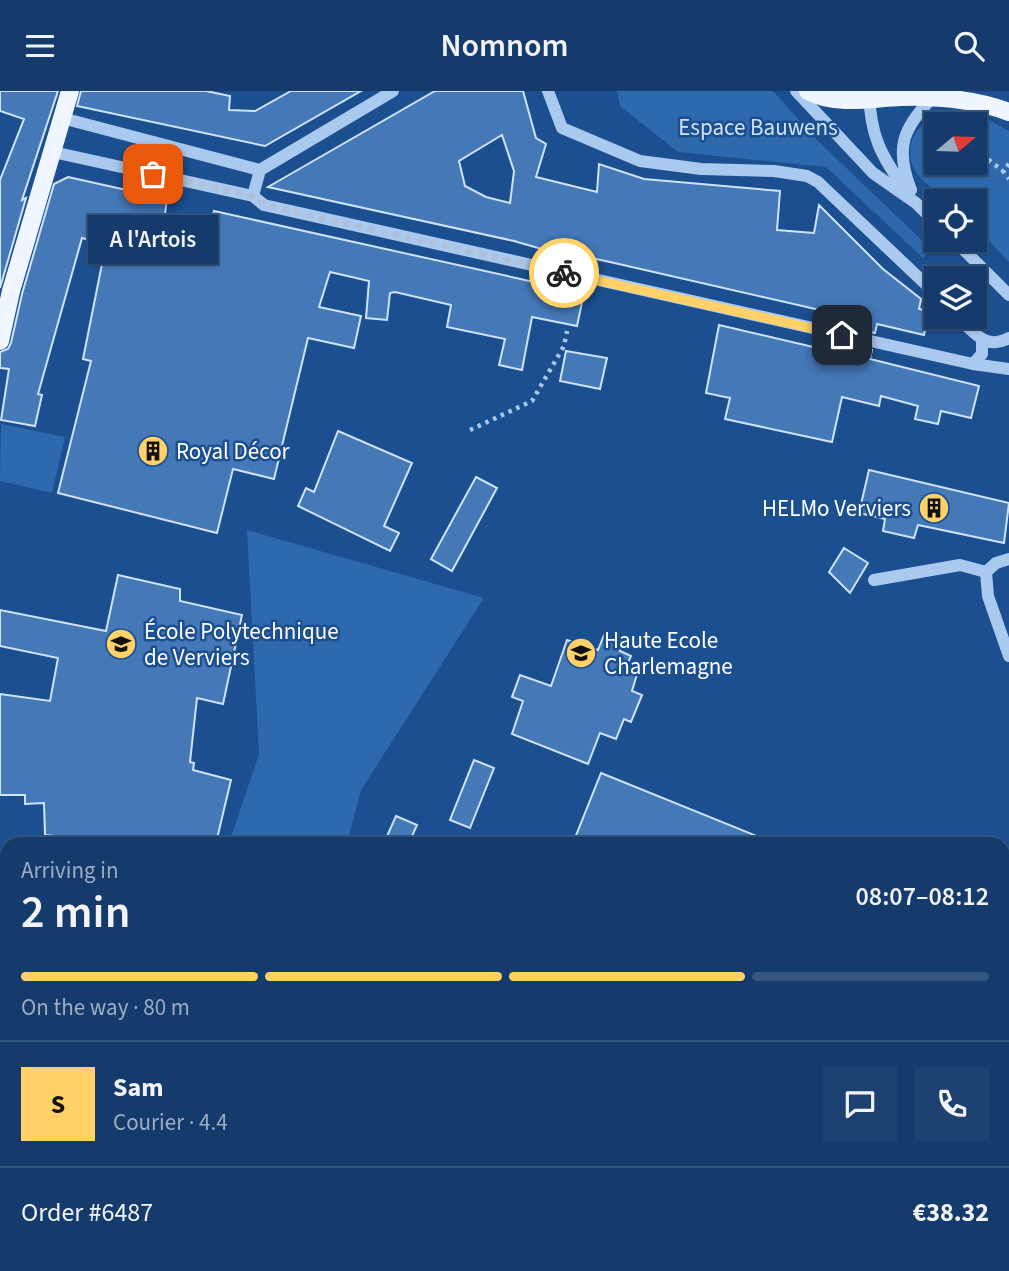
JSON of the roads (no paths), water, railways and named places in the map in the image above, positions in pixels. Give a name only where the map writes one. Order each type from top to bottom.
[{"type":"main road","points":[[0,341],[11,292],[70,91]]},
{"type":"main road","points":[[808,91],[825,97],[870,95],[966,99],[1009,111]]},
{"type":"main road","points":[[982,91],[1009,111]]},
{"type":"street","points":[[253,196],[260,170],[393,91]]},
{"type":"street","points":[[548,91],[562,128],[640,161],[701,169],[774,170],[807,176],[818,182],[924,283]]},
{"type":"street","points":[[796,91],[873,173],[916,203]]},
{"type":"street","points":[[870,95],[873,133],[884,161],[924,211]]},
{"type":"street","points":[[916,203],[903,169],[902,155],[906,130],[932,99]]},
{"type":"street","points":[[62,118],[260,170]]},
{"type":"street","points":[[53,152],[253,196],[264,205],[974,364],[1009,369]]},
{"type":"street","points":[[966,252],[1009,295]]},
{"type":"street","points":[[970,329],[982,341],[1001,343],[1009,338]]},
{"type":"street","points":[[974,364],[982,353],[982,341]]},
{"type":"street","points":[[986,572],[996,563],[1009,559]]},
{"type":"street","points":[[874,580],[960,565],[986,572]]},
{"type":"street","points":[[986,572],[988,596],[1009,656]]},
{"type":"place","name":"A l'Artois","points":[[153,174]]},
{"type":"place","name":"Royal Décor","points":[[153,451]]},
{"type":"place","name":"HELMo Verviers","points":[[934,508]]},
{"type":"place","name":"École Polytechnique de Verviers","points":[[121,644]]},
{"type":"place","name":"Haute Ecole Charlemagne","points":[[581,653]]},
{"type":"park label","name":"Espace Bauwens","points":[[758,127]]}]
